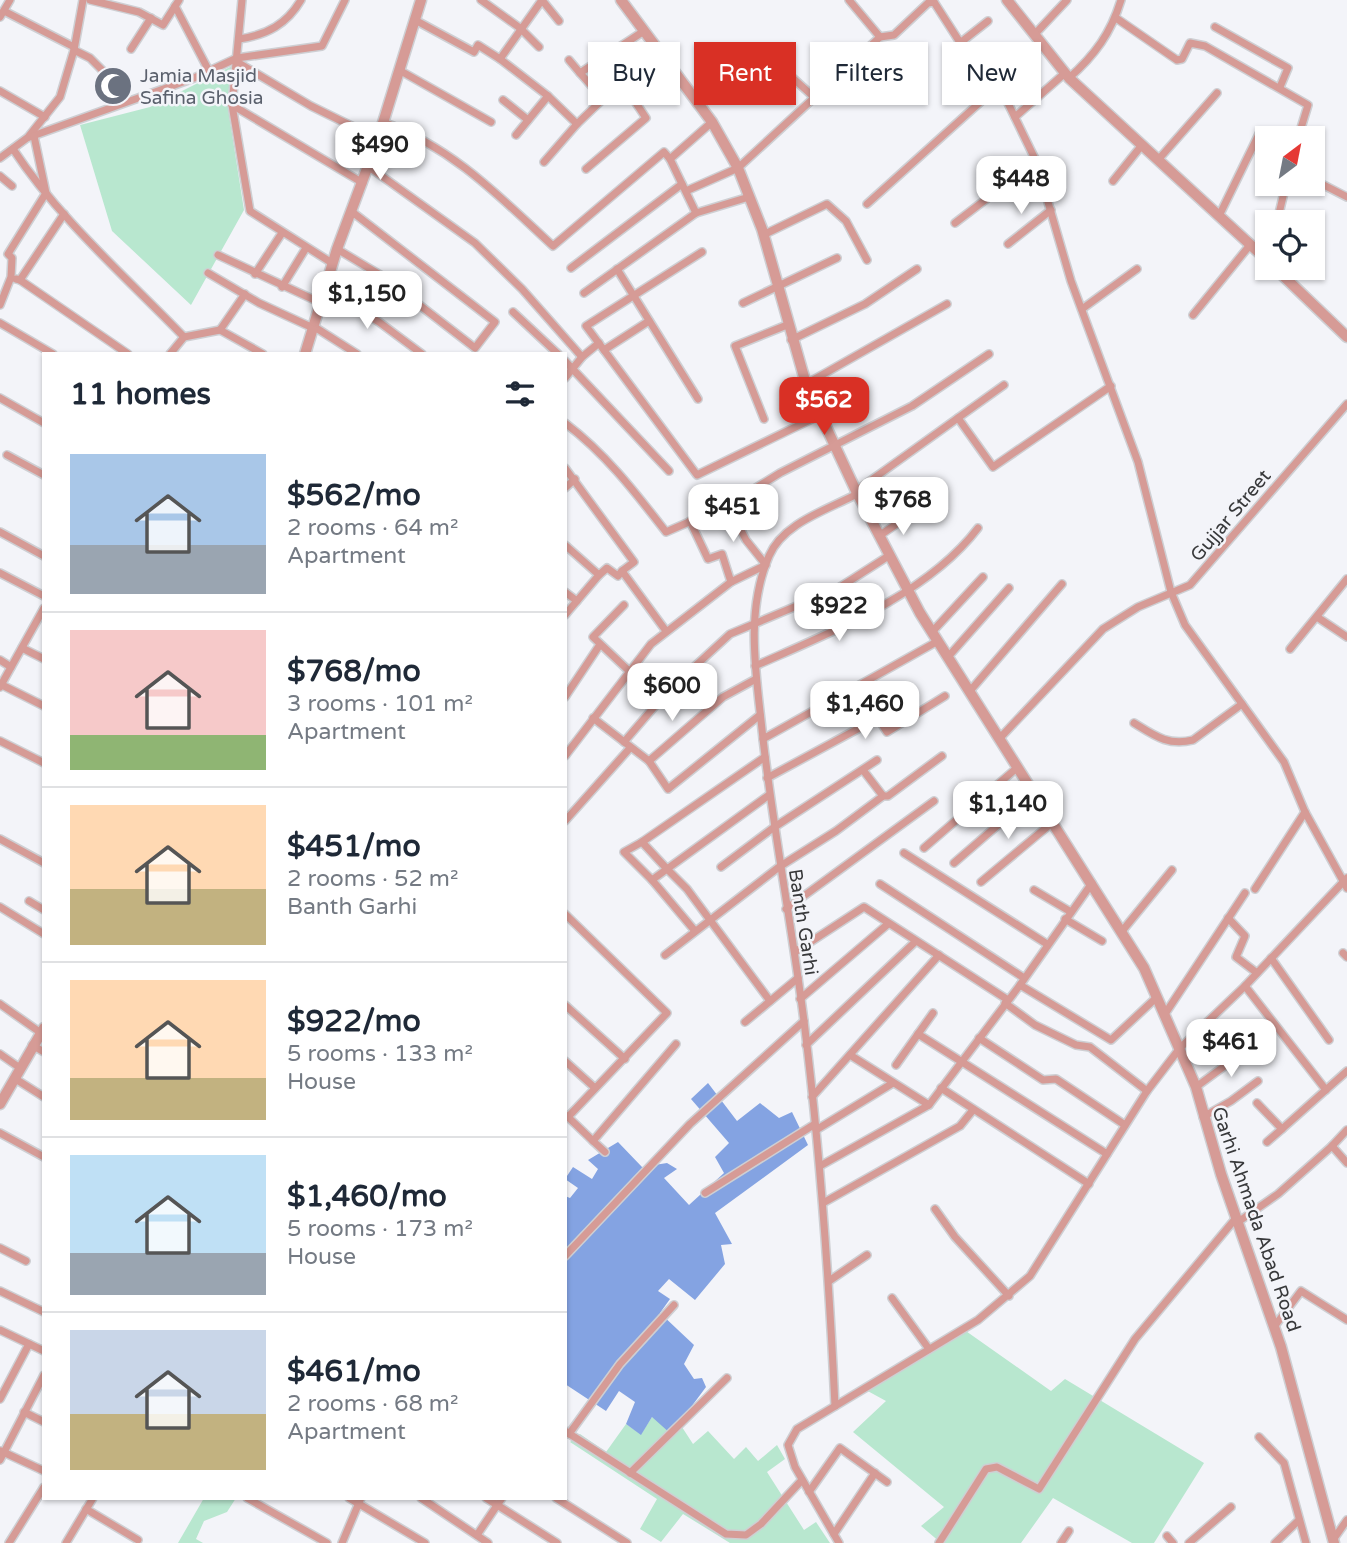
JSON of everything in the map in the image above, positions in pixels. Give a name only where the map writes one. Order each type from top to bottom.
[{"type":"street","points":[[10,0],[2,14],[90,58],[107,74]]},
{"type":"street","points":[[0,305],[11,277],[12,258],[8,254],[46,193],[31,137],[60,97],[74,49],[83,0]]},
{"type":"street","points":[[90,0],[151,18],[163,25],[177,3]]},
{"type":"street","points":[[242,0],[232,105],[250,211],[332,263]]},
{"type":"street","points":[[240,39],[265,35],[293,14],[301,0]]},
{"type":"street","points":[[1,155],[31,137],[237,60],[322,46],[345,0]]},
{"type":"street","points":[[306,352],[332,263],[369,167],[421,0]]},
{"type":"street","points":[[481,0],[520,28],[539,47]]},
{"type":"street","points":[[500,59],[542,0],[559,21]]},
{"type":"street","points":[[849,0],[880,37]]},
{"type":"street","points":[[1007,0],[1067,76],[1255,249]]},
{"type":"street","points":[[1035,34],[1066,0]]},
{"type":"street","points":[[1015,117],[1087,62],[1112,30],[1121,0]]},
{"type":"street","name":"Garhi Ahmada Abad Road","points":[[624,1],[652,42]]},
{"type":"street","points":[[875,42],[880,37],[894,35],[928,3],[935,1],[959,42]]},
{"type":"street","points":[[177,3],[209,71]]},
{"type":"street","points":[[131,48],[151,18]]},
{"type":"street","points":[[1116,18],[1177,60],[1182,59],[1190,43],[1205,46],[1280,87],[1307,105],[1301,126]]},
{"type":"street","points":[[415,20],[474,52],[478,45],[500,59],[548,96],[577,124]]},
{"type":"street","points":[[961,42],[988,21]]},
{"type":"street","points":[[1215,27],[1288,68],[1280,87]]},
{"type":"street","points":[[580,73],[644,31]]},
{"type":"street","points":[[237,60],[312,106],[378,139]]},
{"type":"street","points":[[544,162],[603,99],[569,60]]},
{"type":"street","points":[[398,69],[491,122]]},
{"type":"street","name":"Garhi Ahmada Abad Road","points":[[680,79],[712,122],[738,168],[763,235],[791,340],[806,384],[879,536],[948,657],[1123,930],[1165,1014],[1196,1087],[1203,1117],[1274,1327],[1334,1541]]},
{"type":"street","points":[[796,81],[810,94]]},
{"type":"street","points":[[0,91],[44,117]]},
{"type":"street","points":[[1158,160],[1217,93]]},
{"type":"street","points":[[516,135],[548,96]]},
{"type":"street","points":[[503,100],[528,120]]},
{"type":"street","points":[[571,268],[684,187],[738,168],[810,104]]},
{"type":"street","points":[[232,105],[363,183]]},
{"type":"street","points":[[586,169],[646,118],[637,105]]},
{"type":"street","points":[[867,204],[976,105]]},
{"type":"street","points":[[839,1543],[802,1480],[788,1445],[797,1429],[978,1320],[1030,1276],[1147,1091],[1180,1048],[1346,883],[1305,812],[1284,762],[1185,625],[1171,592],[1139,462],[1082,309],[1036,161],[1008,105]]},
{"type":"street","points":[[383,122],[411,133],[469,168],[552,246],[664,152],[696,213]]},
{"type":"street","points":[[670,159],[712,122]]},
{"type":"street","points":[[1219,216],[1255,142]]},
{"type":"street","points":[[1113,181],[1142,145]]},
{"type":"street","points":[[13,149],[64,214],[184,337]]},
{"type":"street","points":[[955,223],[1036,161]]},
{"type":"street","points":[[369,167],[475,243],[523,289],[582,357]]},
{"type":"street","points":[[0,176],[12,186]]},
{"type":"street","points":[[1325,186],[1347,197]]},
{"type":"street","points":[[584,293],[696,213],[749,197]]},
{"type":"street","points":[[763,235],[827,204],[846,221],[867,260]]},
{"type":"street","points":[[1008,244],[1051,209]]},
{"type":"street","points":[[337,249],[382,276],[475,348],[495,322],[351,211]]},
{"type":"street","points":[[20,280],[64,214]]},
{"type":"street","points":[[254,274],[282,233]]},
{"type":"street","points":[[1192,315],[1251,245]]},
{"type":"street","points":[[282,287],[306,248]]},
{"type":"street","points":[[702,252],[586,326],[697,475],[820,415]]},
{"type":"street","points":[[218,255],[321,303]]},
{"type":"street","points":[[743,303],[837,258]]},
{"type":"street","points":[[791,340],[865,304],[917,269]]},
{"type":"street","points":[[1082,309],[1138,269]]},
{"type":"street","points":[[617,270],[698,399]]},
{"type":"street","points":[[208,273],[313,327],[354,352]]},
{"type":"street","points":[[11,277],[20,280],[125,352]]},
{"type":"street","points":[[1288,280],[1347,337]]},
{"type":"street","points":[[325,289],[379,322],[419,352]]},
{"type":"street","points":[[220,330],[245,294]]},
{"type":"street","points":[[806,384],[947,304]]},
{"type":"street","points":[[513,312],[556,352]]},
{"type":"street","points":[[604,350],[649,321]]},
{"type":"street","points":[[0,323],[50,352]]},
{"type":"street","points":[[764,419],[735,346],[787,325]]},
{"type":"street","points":[[171,351],[184,337],[220,330],[260,352]]},
{"type":"street","points":[[567,376],[599,342]]},
{"type":"street","points":[[567,424],[622,475],[666,532],[728,505],[780,473],[912,406],[989,354]]},
{"type":"street","points":[[567,363],[669,471]]},
{"type":"street","name":"Banth Garhi","points":[[835,1406],[829,1281],[816,1127],[798,978],[773,828],[755,666],[753,626],[758,588],[775,543],[786,531],[857,493],[1004,385]]},
{"type":"street","points":[[958,418],[993,467],[1111,386]]},
{"type":"street","points":[[0,398],[42,422]]},
{"type":"street","name":"Gujjar Street","points":[[1000,738],[1103,629],[1121,616],[1190,585],[1205,571],[1308,445],[1347,404]]},
{"type":"street","points":[[7,455],[42,474]]},
{"type":"street","points":[[567,470],[634,562],[618,576],[607,568],[567,613]]},
{"type":"street","points":[[567,486],[575,479]]},
{"type":"street","points":[[568,745],[593,718],[651,644],[731,582],[766,565],[746,540],[728,505]]},
{"type":"street","points":[[879,536],[911,514]]},
{"type":"street","points":[[690,521],[708,559],[722,554],[731,582]]},
{"type":"street","points":[[755,666],[825,635],[908,590],[947,563],[978,528]]},
{"type":"street","points":[[0,532],[42,555]]},
{"type":"street","points":[[567,547],[599,575]]},
{"type":"street","points":[[567,819],[667,691],[730,634],[838,589],[890,555]]},
{"type":"street","points":[[622,571],[666,631]]},
{"type":"street","points":[[0,573],[42,595]]},
{"type":"street","points":[[763,738],[935,636],[983,577]]},
{"type":"street","points":[[1290,649],[1347,579]]},
{"type":"street","points":[[970,691],[1062,584]]},
{"type":"street","points":[[948,657],[1009,588]]},
{"type":"street","points":[[567,594],[577,601]]},
{"type":"street","points":[[624,605],[593,637],[599,646],[629,671]]},
{"type":"street","points":[[42,612],[0,685],[42,705]]},
{"type":"street","points":[[1317,617],[1347,637]]},
{"type":"street","points":[[567,694],[599,646]]},
{"type":"street","points":[[22,648],[42,658]]},
{"type":"street","points":[[0,660],[11,667]]},
{"type":"street","points":[[649,761],[723,696],[757,678]]},
{"type":"street","points":[[767,778],[878,718],[887,732],[945,696]]},
{"type":"street","points":[[1134,723],[1163,741],[1184,742],[1193,740],[1242,705]]},
{"type":"street","points":[[593,718],[649,761],[668,789],[761,715]]},
{"type":"street","points":[[0,741],[42,761]]},
{"type":"street","points":[[665,955],[779,867],[836,831],[883,796],[888,796],[942,756]]},
{"type":"street","points":[[695,931],[653,880],[624,852],[765,757]]},
{"type":"street","points":[[721,867],[773,828],[877,760]]},
{"type":"street","points":[[924,848],[1018,767]]},
{"type":"street","points":[[863,770],[883,796]]},
{"type":"street","points":[[954,863],[1035,793]]},
{"type":"street","points":[[653,880],[769,795]]},
{"type":"street","points":[[786,909],[934,801]]},
{"type":"street","points":[[1255,889],[1305,812]]},
{"type":"street","points":[[981,882],[1053,822]]},
{"type":"street","points":[[0,839],[42,862]]},
{"type":"street","points":[[642,842],[687,889],[770,1001]]},
{"type":"street","points":[[904,853],[1047,944]]},
{"type":"street","points":[[1123,930],[1172,870]]},
{"type":"street","points":[[820,1166],[929,1105],[1022,982],[1092,883]]},
{"type":"street","points":[[880,884],[1111,1040],[1157,997]]},
{"type":"street","points":[[1034,890],[1071,912]]},
{"type":"street","points":[[1165,1014],[1245,893]]},
{"type":"street","points":[[29,901],[42,909]]},
{"type":"street","points":[[0,907],[42,933]]},
{"type":"street","points":[[794,952],[864,907],[939,955],[1035,1025],[1076,1045],[1090,1047],[1147,1091]]},
{"type":"street","points":[[567,916],[667,1013],[567,1116],[605,1152]]},
{"type":"street","points":[[1228,918],[1245,936],[1236,957],[1257,973]]},
{"type":"street","points":[[1065,919],[1102,941]]},
{"type":"street","points":[[800,999],[888,924]]},
{"type":"street","points":[[806,1045],[915,942]]},
{"type":"street","points":[[812,1097],[939,955]]},
{"type":"street","points":[[1271,958],[1329,1040]]},
{"type":"street","points":[[745,1022],[798,978]]},
{"type":"street","points":[[1245,986],[1326,1090]]},
{"type":"street","points":[[0,1004],[42,1031],[0,1104]]},
{"type":"street","points":[[567,1007],[625,1059]]},
{"type":"street","points":[[896,1065],[933,1013]]},
{"type":"street","points":[[567,1254],[690,1124],[804,1021]]},
{"type":"street","points":[[918,1034],[1107,1154]]},
{"type":"street","points":[[979,1038],[1043,1080],[1056,1079],[1125,1125]]},
{"type":"street","points":[[593,1142],[676,1044]]},
{"type":"street","points":[[32,1045],[42,1051]]},
{"type":"street","points":[[1196,1087],[1249,1048]]},
{"type":"street","points":[[0,1054],[42,1095]]},
{"type":"street","points":[[850,1055],[929,1105]]},
{"type":"street","points":[[567,1063],[594,1088]]},
{"type":"street","points":[[1267,1142],[1347,1070]]},
{"type":"street","points":[[1203,1117],[1258,1081]]},
{"type":"street","points":[[705,1193],[893,1083]]},
{"type":"street","points":[[941,1088],[1089,1184]]},
{"type":"street","points":[[1257,1103],[1282,1129]]},
{"type":"street","points":[[823,1203],[960,1126],[973,1110]]},
{"type":"street","points":[[939,1543],[986,1469],[997,1467],[1040,1489],[1135,1339],[1237,1220],[1278,1194],[1347,1130]]},
{"type":"street","points":[[0,1133],[42,1156]]},
{"type":"street","points":[[1332,1146],[1347,1163]]},
{"type":"street","points":[[935,1209],[955,1237],[1009,1296]]},
{"type":"street","points":[[0,1248],[26,1261]]},
{"type":"street","points":[[829,1281],[867,1255]]},
{"type":"street","points":[[0,1291],[42,1311]]},
{"type":"street","points":[[1274,1327],[1301,1291],[1347,1321]]},
{"type":"street","points":[[892,1298],[929,1349]]},
{"type":"street","points":[[674,1305],[620,1364],[567,1433],[726,1534],[746,1535],[761,1524],[802,1480]]},
{"type":"street","points":[[0,1330],[42,1350]]},
{"type":"street","points":[[0,1399],[29,1343]]},
{"type":"street","points":[[630,1474],[727,1378]]},
{"type":"street","points":[[42,1379],[1,1455],[42,1470]]},
{"type":"street","points":[[24,1412],[42,1421]]},
{"type":"street","points":[[1259,1437],[1284,1463],[1306,1543]]},
{"type":"street","points":[[809,1492],[839,1448],[887,1482]]},
{"type":"street","points":[[834,1534],[875,1473]]},
{"type":"street","points":[[9,1543],[42,1490]]},
{"type":"street","points":[[66,1543],[92,1500]]},
{"type":"street","points":[[251,1500],[327,1543]]},
{"type":"street","points":[[424,1500],[488,1543]]},
{"type":"street","points":[[559,1500],[627,1543]]},
{"type":"street","points":[[342,1543],[360,1501],[425,1543]]},
{"type":"street","points":[[477,1535],[500,1502],[556,1543]]},
{"type":"street","points":[[1189,1543],[1231,1507]]},
{"type":"street","points":[[86,1509],[138,1540]]},
{"type":"street","points":[[1275,1543],[1300,1520]]},
{"type":"street","points":[[1334,1541],[1347,1520]]},
{"type":"street","points":[[1061,1543],[1069,1531]]},
{"type":"green space","points":[[232,66],[227,102],[244,210],[191,305],[112,231],[80,125],[150,107]]},
{"type":"green space","points":[[963,1329],[1051,1391],[1065,1379],[1204,1463],[1154,1543],[1132,1543],[1053,1498],[1021,1543],[941,1543],[921,1526],[944,1507],[853,1432],[886,1401],[864,1389]]},
{"type":"green space","points":[[652,1417],[680,1424],[693,1444],[708,1431],[734,1459],[746,1447],[758,1461],[777,1445],[785,1459],[767,1472],[804,1530],[816,1522],[830,1543],[730,1543],[683,1514],[661,1542],[640,1529],[657,1499],[570,1442],[580,1434],[606,1452],[626,1424],[641,1434]]},
{"type":"green space","points":[[203,1500],[235,1500],[227,1512],[204,1521],[196,1539],[203,1543],[178,1543]]},
{"type":"water","points":[[708,1083],[737,1121],[760,1103],[779,1118],[792,1112],[808,1145],[715,1213],[732,1244],[721,1245],[725,1264],[695,1300],[669,1279],[658,1291],[670,1299],[660,1313],[694,1345],[684,1364],[694,1379],[702,1378],[706,1387],[671,1434],[652,1417],[641,1435],[626,1424],[635,1402],[619,1391],[606,1411],[567,1385],[567,1197],[570,1198],[578,1188],[567,1180],[567,1176],[573,1167],[592,1179],[598,1169],[588,1160],[618,1142],[642,1167],[667,1163],[677,1169],[664,1178],[689,1205],[724,1173],[715,1157],[729,1143],[691,1099]]},
{"type":"place","name":"Jamia Masjid Safina Ghosia","points":[[113,86]]}]
